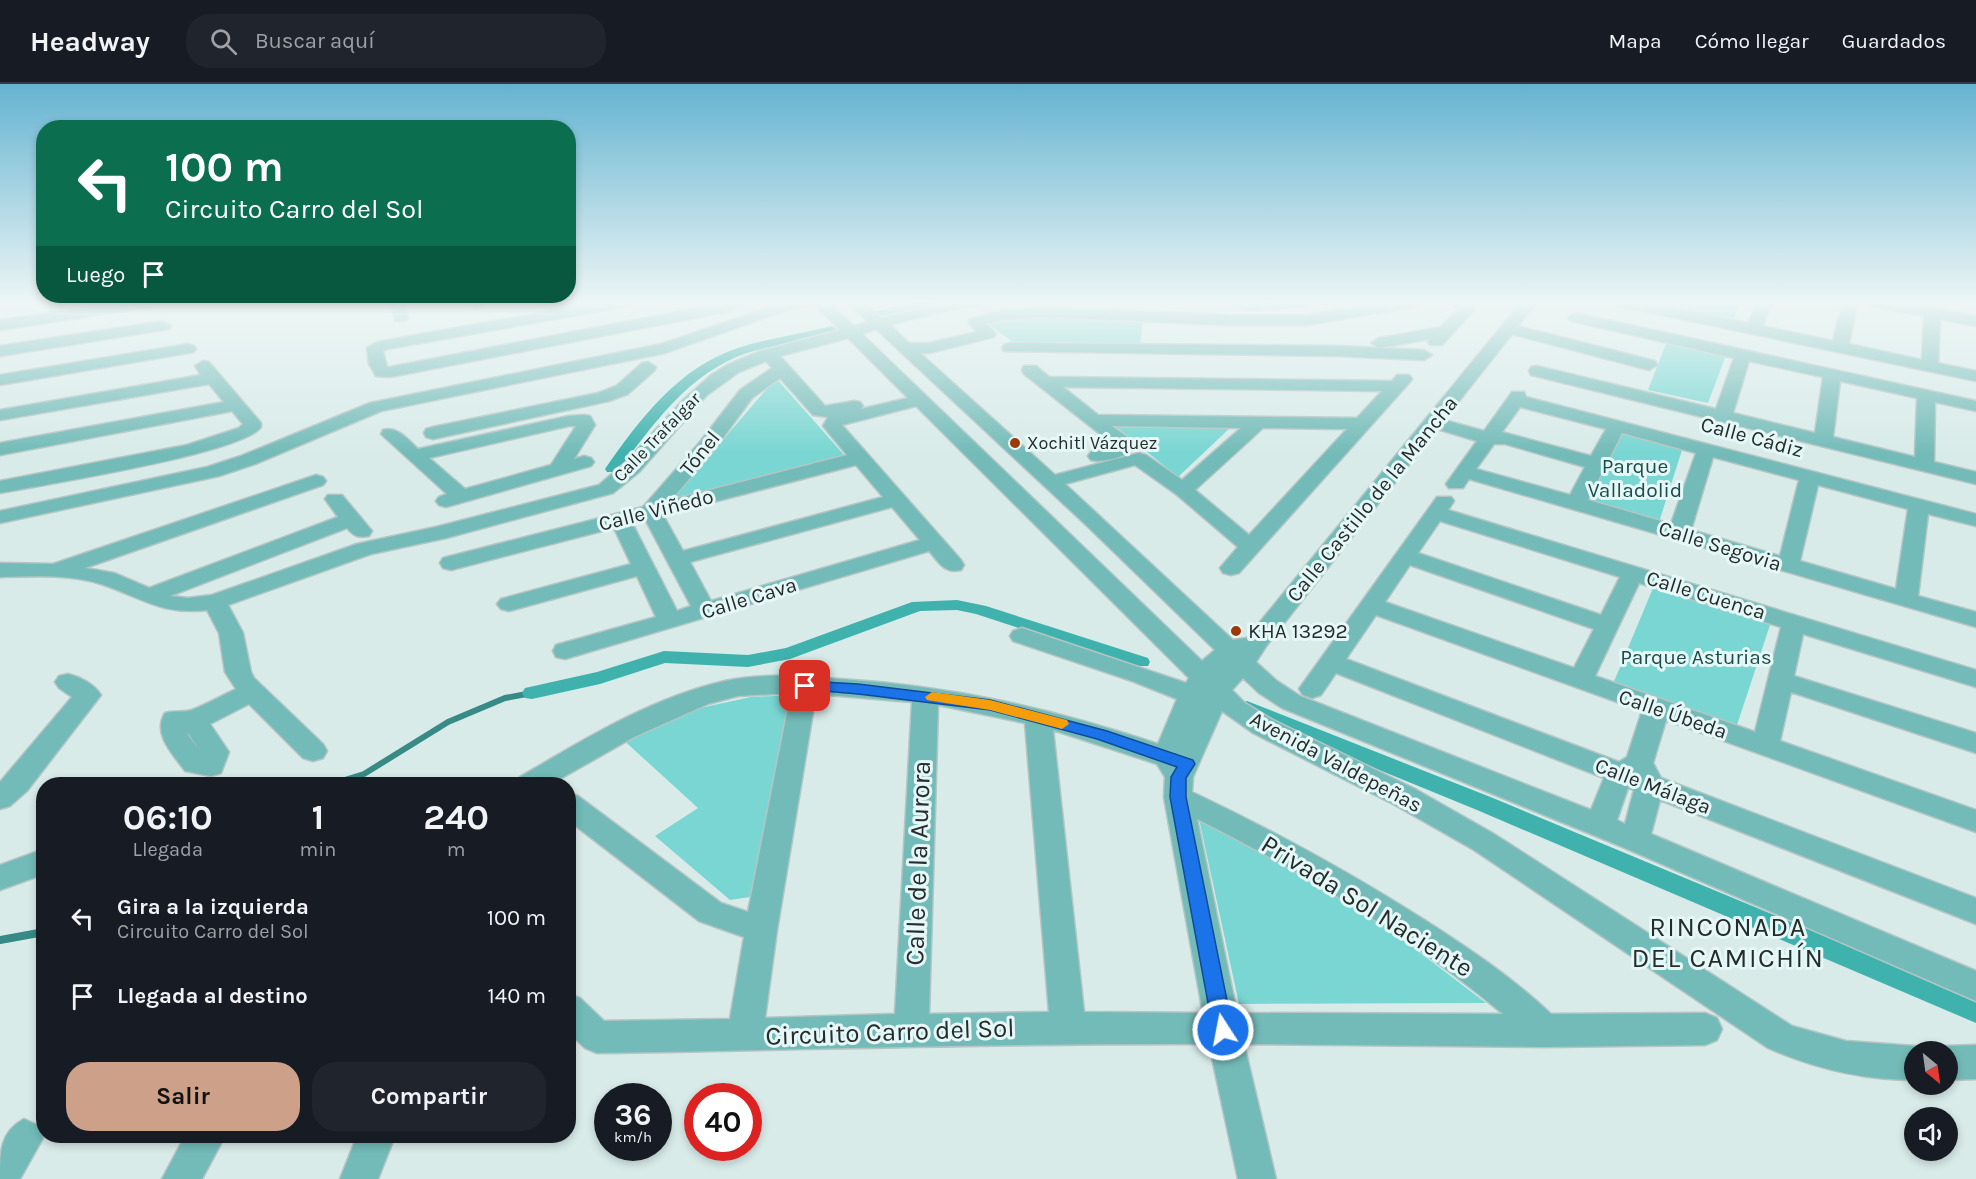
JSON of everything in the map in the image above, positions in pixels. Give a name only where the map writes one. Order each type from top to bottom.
[{"type":"street","points":[[0,487],[191,450],[246,432],[252,427],[252,423],[190,352]]},
{"type":"street","points":[[374,352],[382,372],[493,352]]},
{"type":"street","points":[[9,515],[212,472],[281,447],[376,407],[474,386],[644,360],[658,352]]},
{"type":"street","name":"Calle Trafalgar","points":[[56,571],[106,578],[167,603],[188,605],[215,602],[365,549],[438,533],[606,489],[624,477],[701,391],[744,363],[771,352]]},
{"type":"street","name":"Avenida Valdepeñas","points":[[870,352],[1052,530],[1206,692],[1262,726],[1405,797],[1484,842],[1780,1037],[1804,1048],[1840,1059],[1877,1064],[1904,1063]]},
{"type":"street","name":"Avenida Valdepeñas","points":[[909,352],[1091,519],[1244,651],[1268,687],[1292,702],[1635,840],[1976,986]]},
{"type":"street","points":[[924,365],[929,357],[939,352]]},
{"type":"street","points":[[1014,352],[1028,367],[1124,444],[1126,455]]},
{"type":"street","points":[[1362,352],[1424,355]]},
{"type":"street","points":[[1231,568],[1427,352]]},
{"type":"street","name":"Calle Castillo de la Mancha","points":[[1178,774],[1206,692],[1244,651],[1490,352]]},
{"type":"street","points":[[1555,352],[1533,376],[1634,395],[1976,478]]},
{"type":"street","points":[[1597,352],[1649,364]]},
{"type":"street","points":[[1634,395],[1655,352]]},
{"type":"street","points":[[1731,352],[1976,406]]},
{"type":"street","points":[[1863,352],[1976,376]]},
{"type":"street","points":[[1930,366],[1931,352]]},
{"type":"street","points":[[1723,417],[1743,355]]},
{"type":"street","points":[[418,454],[433,433],[622,390],[644,360]]},
{"type":"street","points":[[0,380],[201,363]]},
{"type":"street","points":[[0,414],[201,363]]},
{"type":"street","name":"Tónel","points":[[651,511],[707,446],[746,394],[777,364],[826,418]]},
{"type":"street","points":[[1823,441],[1832,374]]},
{"type":"street","points":[[1046,382],[1404,377]]},
{"type":"street","points":[[474,386],[487,419]]},
{"type":"street","points":[[1924,466],[1926,395]]},
{"type":"street","points":[[826,418],[835,421],[883,404],[916,396]]},
{"type":"street","name":"Calle Cádiz","points":[[1496,435],[1517,398],[1617,427],[1976,520]]},
{"type":"street","points":[[0,449],[237,405]]},
{"type":"street","points":[[826,418],[953,565]]},
{"type":"street","points":[[1437,419],[1598,464]]},
{"type":"street","points":[[418,454],[569,421],[584,420],[586,425],[558,469]]},
{"type":"street","points":[[1092,420],[1360,424]]},
{"type":"street","points":[[951,430],[985,421]]},
{"type":"street","points":[[1183,490],[1260,421]]},
{"type":"street","points":[[1576,503],[1617,427]]},
{"type":"street","points":[[390,434],[418,454],[453,498],[584,462]]},
{"type":"street","points":[[1312,689],[1450,493],[1496,435]]},
{"type":"street","points":[[1680,533],[1706,450]]},
{"type":"street","points":[[1046,477],[1126,455],[1146,462],[1251,547]]},
{"type":"street","name":"Calle Viñedo","points":[[451,563],[860,458]]},
{"type":"street","points":[[300,463],[369,540]]},
{"type":"street","points":[[51,507],[62,475]]},
{"type":"street","points":[[1788,566],[1810,477]]},
{"type":"street","points":[[9,515],[30,481]]},
{"type":"street","points":[[0,570],[56,571],[327,492]]},
{"type":"street","name":"Calle Segovia","points":[[1450,493],[1576,503],[1976,620]]},
{"type":"street","name":"Calle Cuenca","points":[[1450,493],[1633,573],[1976,679]]},
{"type":"street","points":[[677,559],[896,500]]},
{"type":"street","points":[[1906,600],[1918,506]]},
{"type":"street","points":[[651,511],[705,611]]},
{"type":"street","points":[[148,596],[351,519]]},
{"type":"street","points":[[620,519],[670,621]]},
{"type":"street","points":[[1052,530],[1091,519]]},
{"type":"street","name":"Calle Cava","points":[[565,651],[933,543]]},
{"type":"street","points":[[1405,556],[1608,625]]},
{"type":"street","points":[[509,604],[644,567]]},
{"type":"street","points":[[1580,681],[1633,573]]},
{"type":"street","points":[[215,602],[231,633],[238,672],[248,688],[314,751]]},
{"type":"street","name":"Calle Úbeda","points":[[1371,605],[1976,821]]},
{"type":"street","points":[[1765,747],[1794,622]]},
{"type":"street","points":[[1022,636],[1206,692]]},
{"type":"street","name":"Calle Málaga","points":[[1331,662],[1637,774],[1976,911]]},
{"type":"street","points":[[1780,680],[1976,743]]},
{"type":"street","points":[[0,798],[17,784],[88,695],[68,682]]},
{"type":"street","points":[[745,1036],[761,930],[805,686]]},
{"type":"street","points":[[547,777],[649,718],[688,702],[729,689],[805,686],[925,696],[990,705],[1038,717],[1178,774],[1223,1030],[1257,1179]]},
{"type":"street","points":[[210,775],[195,764],[175,737],[184,720],[217,707],[248,688]]},
{"type":"street","name":"Calle de la Aurora","points":[[911,1031],[925,696]]},
{"type":"street","points":[[1635,840],[1637,774],[1656,708]]},
{"type":"street","points":[[1038,717],[1068,1028]]},
{"type":"street","name":"Privada Sol Naciente","points":[[1178,774],[1502,992],[1544,1031]]},
{"type":"street","points":[[1600,826],[1611,794],[1637,774]]},
{"type":"street","points":[[576,810],[710,912],[761,930]]},
{"type":"street","points":[[0,878],[36,864]]},
{"type":"street","name":"Circuito Carro del Sol","points":[[576,1017],[597,1037],[745,1036],[1068,1028],[1223,1030]]},
{"type":"street","points":[[1223,1030],[1705,1029]]},
{"type":"street","points":[[1958,1063],[1976,1062]]},
{"type":"street","points":[[0,1175],[24,1138]]},
{"type":"street","points":[[181,1179],[202,1143]]},
{"type":"street","points":[[359,1179],[373,1143]]},
{"type":"green space","points":[[1663,352],[1714,352],[1726,355],[1708,403],[1648,390]]},
{"type":"green space","points":[[776,378],[845,456],[673,498]]},
{"type":"green space","points":[[1115,426],[1231,427],[1178,477]]},
{"type":"green space","name":"Parque Valladolid","points":[[1619,432],[1682,450],[1659,522],[1584,500]]},
{"type":"green space","name":"Parque Asturias","points":[[1653,588],[1770,625],[1736,728],[1613,684]]},
{"type":"green space","points":[[799,695],[763,895],[730,900],[655,836],[698,808],[619,736],[700,708],[751,697]]},
{"type":"green space","points":[[1199,819],[1343,894],[1486,1003],[1239,1004]]},
{"type":"waterway","points":[[612,469],[653,416],[684,384],[720,360],[739,352]]},
{"type":"waterway","points":[[532,693],[600,678],[664,657],[748,661],[790,653],[918,606],[957,605],[980,610],[1141,662]]},
{"type":"waterway","points":[[354,777],[364,774],[448,722],[505,698],[532,693]]},
{"type":"waterway","points":[[1247,708],[1485,804],[1976,1011]]},
{"type":"waterway","points":[[0,940],[36,933]]},
{"type":"slow traffic","points":[[932,697],[990,705],[1062,724]]},
{"type":"place","name":"Xochitl Vázquez","points":[[1015,443]]},
{"type":"place","name":"KHA 13292","points":[[1236,631]]},
{"type":"district","name":"RINCONADA DEL CAMICHÍN","points":[[1728,942]]},
{"type":"route","points":[[805,686],[858,689],[990,705],[1101,735],[1187,764],[1179,777],[1178,797],[1223,1030]]}]
